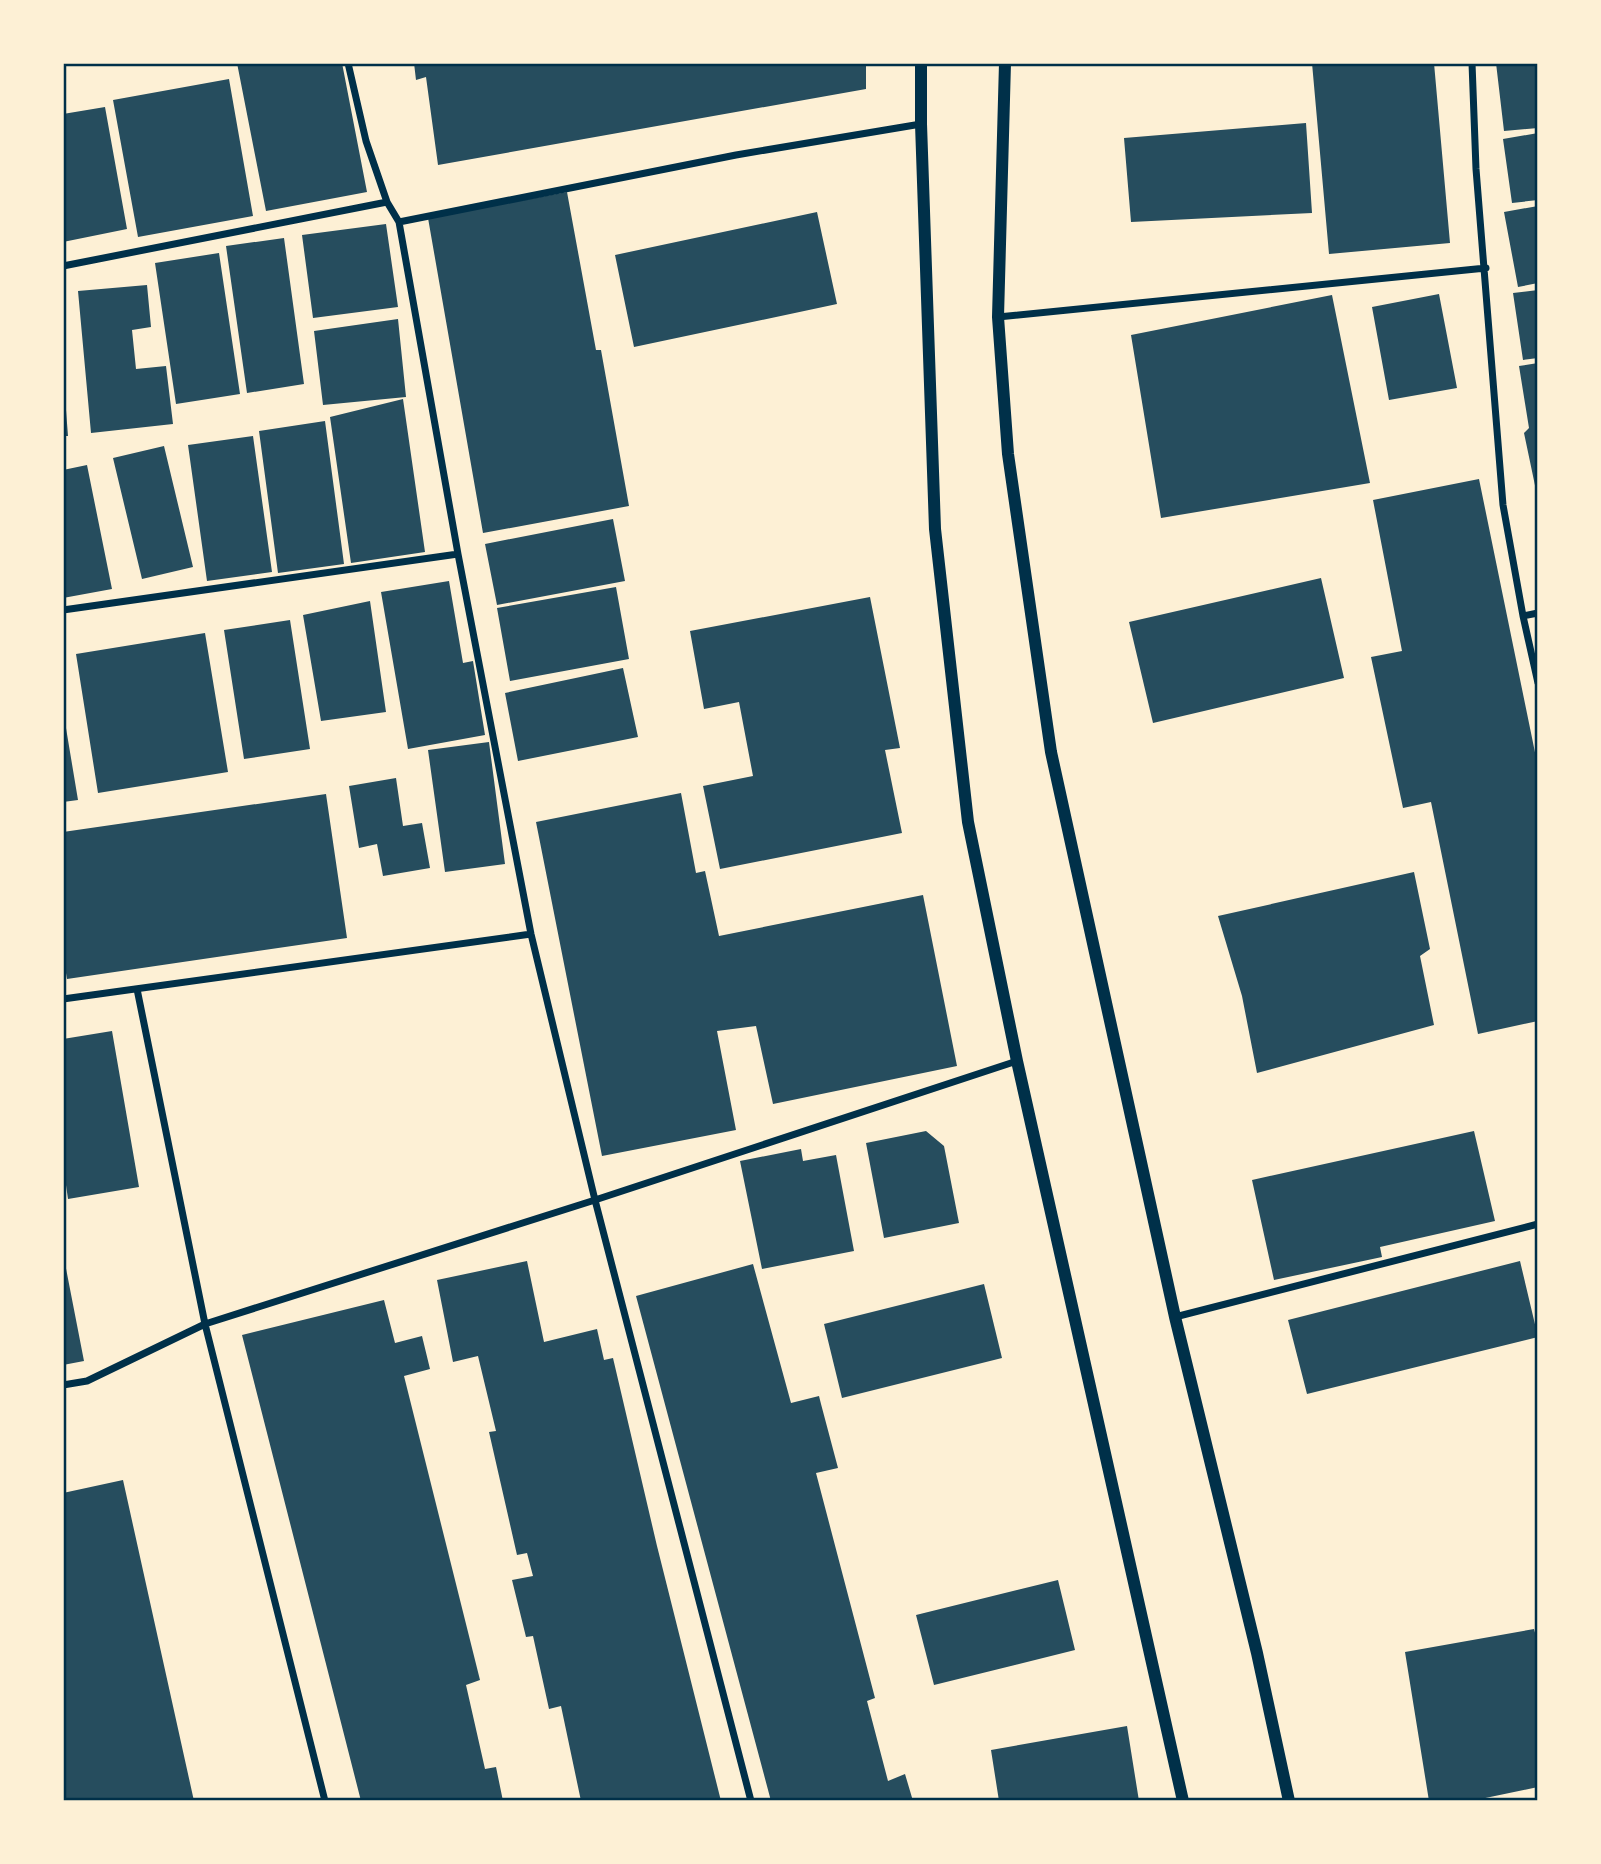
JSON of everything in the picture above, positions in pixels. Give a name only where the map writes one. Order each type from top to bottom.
[{"type":"street","points":[[348,63],[366,141],[387,202],[399,222],[458,554],[531,934],[595,1200],[751,1801]]},
{"type":"street","points":[[921,63],[935,529],[968,822],[1017,1061],[1183,1801]]},
{"type":"street","points":[[1006,63],[998,317],[1009,454],[1051,752],[1175,1317],[1254,1639],[1289,1801]]},
{"type":"street","points":[[1472,63],[1476,169],[1503,505],[1538,683]]},
{"type":"street","points":[[399,222],[736,155],[921,124]]},
{"type":"street","points":[[63,266],[387,202]]},
{"type":"street","points":[[998,317],[1486,268]]},
{"type":"street","points":[[63,610],[458,554]]},
{"type":"street","points":[[1523,616],[1538,613]]},
{"type":"street","points":[[63,999],[531,934]]},
{"type":"street","points":[[137,989],[205,1324],[325,1801]]},
{"type":"street","points":[[63,1385],[87,1381],[205,1324],[595,1200],[1017,1061]]},
{"type":"street","points":[[1175,1317],[1538,1224]]},
{"type":"building","points":[[237,63],[342,63],[367,192],[266,211]]},
{"type":"building","points":[[414,63],[866,63],[866,89],[438,165],[426,77],[416,80]]},
{"type":"building","points":[[1312,63],[1434,63],[1450,243],[1329,254]]},
{"type":"building","points":[[1496,63],[1538,63],[1538,128],[1504,131]]},
{"type":"building","points":[[229,79],[253,216],[138,237],[113,100]]},
{"type":"building","points":[[105,107],[127,229],[63,242],[63,114]]},
{"type":"building","points":[[1306,123],[1312,213],[1131,222],[1124,138]]},
{"type":"building","points":[[1538,133],[1538,200],[1512,203],[1503,139]]},
{"type":"building","points":[[567,192],[596,350],[601,350],[629,506],[483,533],[428,218]]},
{"type":"building","points":[[1538,206],[1538,283],[1518,287],[1504,212]]},
{"type":"building","points":[[817,212],[837,304],[634,347],[615,255]]},
{"type":"building","points":[[386,224],[398,307],[313,318],[302,235]]},
{"type":"building","points":[[284,238],[304,384],[247,393],[226,246]]},
{"type":"building","points":[[219,253],[240,394],[176,404],[155,263]]},
{"type":"building","points":[[147,285],[151,327],[132,330],[136,369],[166,366],[173,424],[91,433],[78,291]]},
{"type":"building","points":[[1538,290],[1538,358],[1523,360],[1513,293]]},
{"type":"building","points":[[1439,294],[1457,388],[1389,400],[1372,307]]},
{"type":"building","points":[[1332,295],[1370,483],[1161,518],[1131,335]]},
{"type":"building","points":[[398,319],[406,397],[323,405],[314,331]]},
{"type":"building","points":[[1538,363],[1537,495],[1524,433],[1529,428],[1519,366]]},
{"type":"building","points":[[65,397],[68,436],[63,436]]},
{"type":"building","points":[[403,399],[425,552],[351,563],[330,417]]},
{"type":"building","points":[[325,421],[344,564],[278,573],[259,431]]},
{"type":"building","points":[[253,436],[272,572],[207,581],[188,445]]},
{"type":"building","points":[[164,446],[193,567],[142,579],[113,458]]},
{"type":"building","points":[[87,465],[112,589],[63,598],[63,470]]},
{"type":"building","points":[[1479,479],[1538,767],[1538,1021],[1478,1034],[1431,802],[1403,808],[1371,657],[1402,651],[1373,500]]},
{"type":"building","points":[[613,519],[625,581],[497,605],[485,544]]},
{"type":"building","points":[[1321,578],[1344,678],[1153,723],[1129,622]]},
{"type":"building","points":[[449,581],[463,663],[473,661],[485,735],[408,749],[381,592]]},
{"type":"building","points":[[616,587],[629,659],[510,681],[497,608]]},
{"type":"building","points":[[870,597],[900,748],[885,750],[902,833],[720,869],[703,786],[753,776],[739,702],[704,709],[690,631]]},
{"type":"building","points":[[370,601],[386,712],[321,721],[303,615]]},
{"type":"building","points":[[290,620],[310,749],[244,759],[224,630]]},
{"type":"building","points":[[205,633],[228,772],[98,793],[76,654]]},
{"type":"building","points":[[623,668],[638,737],[518,761],[505,693]]},
{"type":"building","points":[[63,710],[78,800],[63,802]]},
{"type":"building","points":[[489,742],[505,864],[445,872],[428,750]]},
{"type":"building","points":[[396,778],[403,826],[422,823],[430,868],[383,876],[377,844],[359,848],[349,786]]},
{"type":"building","points":[[681,793],[696,873],[705,871],[719,936],[923,895],[957,1066],[773,1104],[756,1026],[717,1031],[736,1130],[602,1156],[536,822]]},
{"type":"building","points":[[326,794],[347,938],[67,979],[63,955],[63,832]]},
{"type":"building","points":[[1414,872],[1430,949],[1420,956],[1434,1025],[1257,1073],[1242,996],[1218,916]]},
{"type":"building","points":[[112,1031],[139,1187],[68,1199],[65,1178],[63,1179],[63,1039]]},
{"type":"building","points":[[926,1131],[944,1146],[959,1223],[884,1238],[866,1143]]},
{"type":"building","points":[[1474,1131],[1495,1221],[1380,1247],[1382,1257],[1274,1280],[1252,1180]]},
{"type":"building","points":[[801,1149],[803,1161],[836,1155],[854,1251],[762,1269],[740,1161]]},
{"type":"building","points":[[63,1253],[84,1361],[63,1365]]},
{"type":"building","points":[[527,1261],[544,1342],[597,1329],[604,1360],[613,1358],[721,1801],[581,1801],[561,1706],[549,1709],[533,1636],[526,1637],[512,1580],[533,1576],[527,1553],[517,1555],[489,1432],[496,1431],[478,1356],[453,1362],[437,1280]]},
{"type":"building","points":[[1520,1261],[1538,1337],[1307,1394],[1288,1320]]},
{"type":"building","points":[[753,1264],[791,1403],[819,1396],[838,1468],[816,1473],[875,1698],[867,1701],[888,1781],[905,1774],[913,1801],[771,1801],[636,1296]]},
{"type":"building","points":[[984,1284],[1002,1358],[842,1398],[824,1324]]},
{"type":"building","points":[[384,1300],[395,1343],[422,1336],[430,1369],[404,1376],[480,1680],[466,1685],[485,1769],[496,1767],[503,1801],[361,1801],[242,1335]]},
{"type":"building","points":[[123,1480],[194,1801],[63,1801],[63,1493]]},
{"type":"building","points":[[1058,1580],[1075,1650],[934,1685],[916,1615]]},
{"type":"building","points":[[1534,1629],[1538,1644],[1538,1787],[1471,1801],[1429,1801],[1405,1652]]},
{"type":"building","points":[[1127,1726],[1139,1801],[999,1801],[991,1750]]}]
